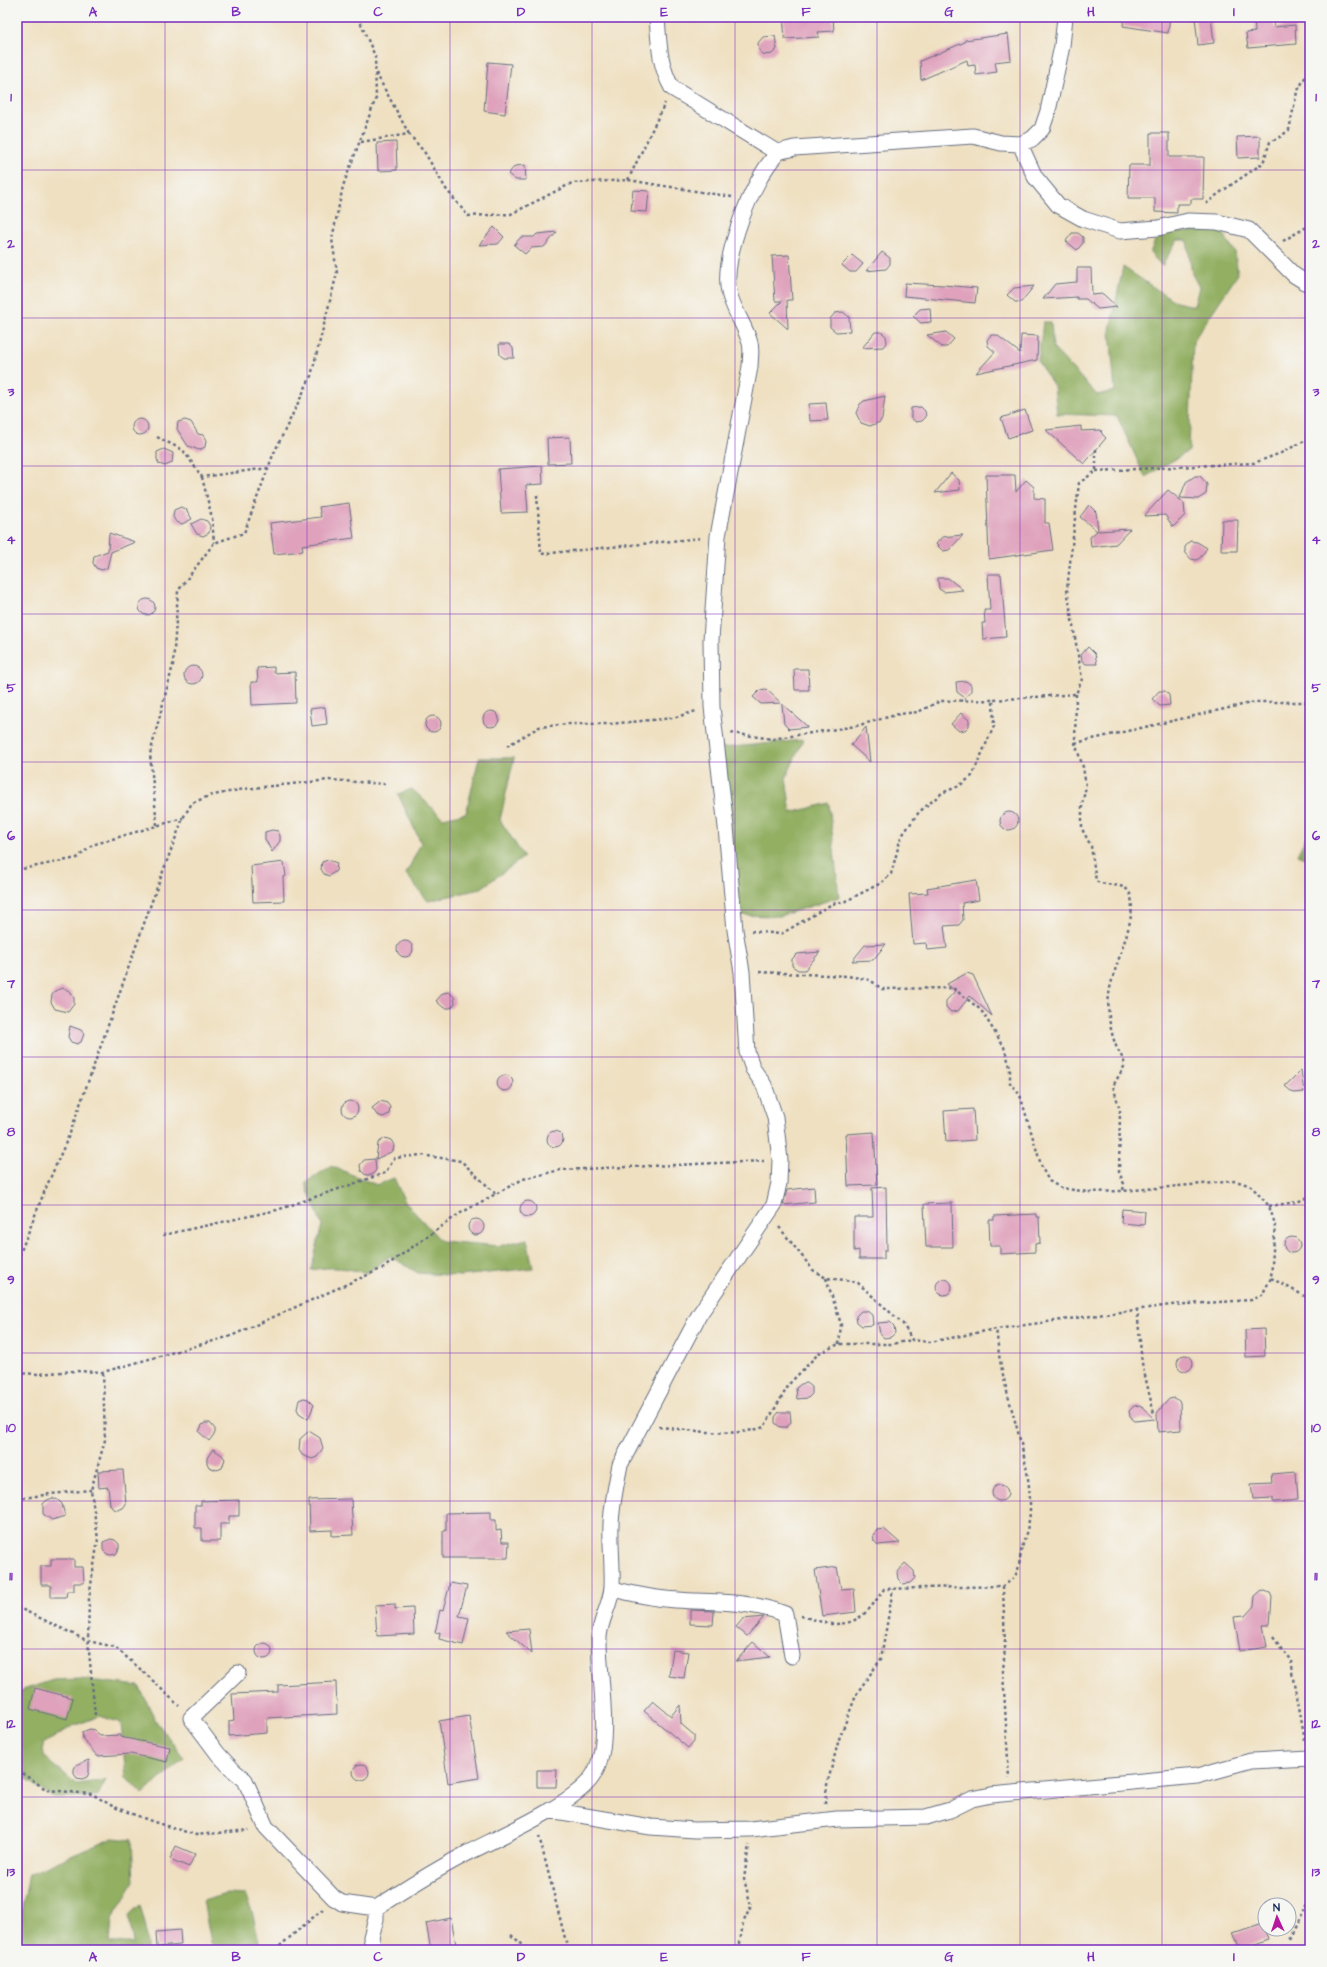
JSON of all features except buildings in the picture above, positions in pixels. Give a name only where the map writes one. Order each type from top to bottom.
[{"type":"street","points":[[658,17],[659,47],[664,74],[672,88],[778,153]]},
{"type":"street","points":[[238,1673],[191,1718],[218,1754],[245,1780],[266,1827],[334,1898],[342,1903],[376,1908],[436,1870],[546,1812],[576,1792],[592,1777],[599,1763],[604,1726],[599,1636],[612,1589],[611,1524],[620,1464],[699,1315],[774,1205],[779,1183],[780,1160],[775,1117],[764,1085],[753,1068],[747,1052],[742,972],[735,930],[726,827],[712,707],[711,640],[718,536],[750,367],[750,345],[729,292],[728,270],[731,254],[749,200],[765,170],[778,153],[794,148],[973,136],[1001,143],[1020,144],[1032,139],[1042,129],[1048,111],[1062,46],[1065,17]]},
{"type":"street","points":[[1020,144],[1034,177],[1048,194],[1058,205],[1083,219],[1120,231],[1158,228],[1188,221],[1216,222],[1249,230],[1294,275],[1310,284]]},
{"type":"street","points":[[612,1589],[658,1598],[734,1603],[772,1609],[785,1614],[792,1656]]},
{"type":"street","points":[[546,1812],[651,1827],[695,1830],[751,1829],[824,1820],[926,1817],[950,1810],[972,1799],[1010,1792],[1197,1776],[1251,1761],[1309,1758]]},
{"type":"street","points":[[374,1950],[371,1937],[376,1919],[376,1908]]},
{"type":"path","points":[[157,825],[150,754],[173,665],[178,591],[214,543],[244,533],[268,468],[311,376],[337,273],[332,239],[342,193],[376,98],[375,56],[358,17]]},
{"type":"path","points":[[375,72],[408,134],[425,154],[446,189],[468,216],[512,214],[572,183],[628,180],[749,200]]},
{"type":"path","points":[[1188,221],[1218,194],[1262,163],[1270,142],[1289,130],[1297,92],[1307,74],[1310,72]]},
{"type":"path","points":[[628,180],[672,88]]},
{"type":"path","points":[[360,142],[408,134]]},
{"type":"path","points":[[1269,249],[1310,224]]},
{"type":"path","points":[[157,437],[183,450],[202,477],[212,518],[214,543]]},
{"type":"path","points":[[1123,1191],[1124,1184],[1120,1172],[1120,1110],[1113,1086],[1125,1065],[1123,1054],[1117,1048],[1108,1016],[1109,995],[1131,917],[1132,898],[1128,890],[1121,886],[1106,885],[1096,881],[1091,846],[1082,829],[1082,805],[1086,786],[1083,767],[1075,743],[1076,694],[1082,679],[1067,590],[1079,483],[1096,471],[1254,463],[1282,453],[1310,438]]},
{"type":"path","points":[[1096,448],[1096,471]]},
{"type":"path","points":[[202,477],[268,468]]},
{"type":"path","points":[[537,495],[541,554],[718,536]]},
{"type":"path","points":[[714,731],[772,739],[856,726],[899,714],[918,712],[940,701],[994,700],[1076,694]]},
{"type":"path","points":[[735,930],[781,934],[832,904],[846,900],[881,882],[891,874],[901,837],[919,812],[942,793],[959,786],[972,776],[994,726],[994,700]]},
{"type":"path","points":[[1075,743],[1255,702],[1310,702]]},
{"type":"path","points":[[507,746],[539,727],[568,724],[609,724],[673,718],[712,707]]},
{"type":"path","points":[[17,1261],[45,1190],[70,1133],[183,818],[192,803],[210,796],[244,789],[329,780],[385,784]]},
{"type":"path","points":[[17,870],[76,858],[92,845],[183,818]]},
{"type":"path","points":[[642,1421],[658,1427],[713,1432],[750,1432],[764,1427],[790,1383],[819,1352],[839,1344],[892,1344],[912,1340],[930,1342],[996,1329],[1137,1309],[1252,1300],[1262,1296],[1271,1278],[1275,1224],[1269,1206],[1251,1186],[1236,1181],[1123,1191],[1088,1192],[1061,1188],[1049,1181],[1042,1168],[1020,1095],[1010,1083],[1010,1067],[1004,1047],[981,1010],[953,988],[882,989],[870,980],[848,976],[742,972]]},
{"type":"path","points":[[162,1235],[276,1210],[385,1173],[395,1158],[421,1155],[461,1161],[496,1194]]},
{"type":"path","points":[[17,1373],[38,1374],[75,1371],[103,1372],[231,1336],[383,1268],[459,1214],[523,1179],[560,1170],[780,1160]]},
{"type":"path","points":[[1269,1206],[1297,1202],[1310,1196]]},
{"type":"path","points":[[774,1205],[772,1218],[813,1270],[826,1278],[858,1283],[903,1324],[912,1340]]},
{"type":"path","points":[[826,1278],[841,1324],[839,1344]]},
{"type":"path","points":[[1271,1278],[1310,1299]]},
{"type":"path","points":[[1137,1309],[1142,1363],[1154,1414]]},
{"type":"path","points":[[785,1614],[807,1617],[835,1624],[857,1621],[874,1603],[884,1589],[1003,1586],[1013,1580],[1020,1571],[1020,1556],[1030,1512],[1030,1491],[1016,1419],[1000,1365],[996,1329]]},
{"type":"path","points":[[94,1715],[88,1641],[89,1598],[98,1539],[92,1490],[104,1440],[103,1372]]},
{"type":"path","points":[[17,1499],[92,1490]]},
{"type":"path","points":[[1003,1586],[1005,1647],[1003,1671],[1010,1792]]},
{"type":"path","points":[[824,1820],[827,1785],[839,1739],[857,1693],[881,1659],[893,1589]]},
{"type":"path","points":[[17,1607],[88,1641],[115,1647],[147,1675],[191,1718]]},
{"type":"path","points":[[1273,1637],[1291,1661],[1309,1758],[1310,1816]]},
{"type":"path","points":[[17,1770],[47,1790],[92,1794],[114,1807],[154,1822],[196,1834],[266,1827]]},
{"type":"path","points":[[546,1812],[538,1832],[568,1950]]},
{"type":"path","points":[[739,1950],[743,1923],[751,1906],[744,1879],[751,1829]]},
{"type":"path","points":[[1288,1940],[1309,1899],[1310,1893]]},
{"type":"path","points":[[275,1950],[334,1898]]},
{"type":"path","points":[[511,1935],[528,1950]]},
{"type":"path","points":[[617,1950],[624,1950]]},
{"type":"green space","points":[[1221,230],[1235,252],[1238,274],[1193,341],[1189,451],[1145,477],[1117,416],[1057,414],[1054,386],[1038,362],[1043,322],[1051,322],[1053,348],[1097,395],[1115,391],[1110,330],[1123,267],[1176,302],[1194,306],[1199,287],[1192,274],[1187,240],[1177,240],[1162,266],[1150,253],[1156,238],[1167,232]]},
{"type":"green space","points":[[803,740],[786,778],[791,813],[829,803],[839,897],[780,916],[733,915],[712,749]]},
{"type":"green space","points":[[479,758],[514,758],[500,820],[524,857],[480,889],[428,901],[406,874],[421,843],[398,794],[412,789],[443,818],[466,813]]},
{"type":"green space","points":[[1310,829],[1310,860],[1297,855]]},
{"type":"green space","points":[[331,1166],[377,1185],[394,1178],[405,1202],[441,1241],[499,1246],[527,1239],[533,1268],[461,1276],[418,1273],[390,1256],[367,1273],[339,1268],[311,1270],[322,1225],[305,1183]]},
{"type":"green space","points":[[81,1679],[139,1686],[156,1721],[184,1758],[143,1794],[126,1778],[121,1723],[100,1716],[73,1726],[43,1744],[44,1757],[77,1784],[106,1780],[97,1797],[53,1797],[17,1773],[17,1692],[53,1680]]},
{"type":"green space","points":[[113,1838],[132,1840],[134,1882],[112,1919],[110,1943],[133,1943],[129,1915],[140,1905],[146,1928],[147,1950],[17,1950],[17,1926],[19,1923],[29,1874]]},
{"type":"green space","points":[[227,1894],[245,1895],[252,1911],[261,1950],[215,1950],[211,1942],[203,1901]]}]
